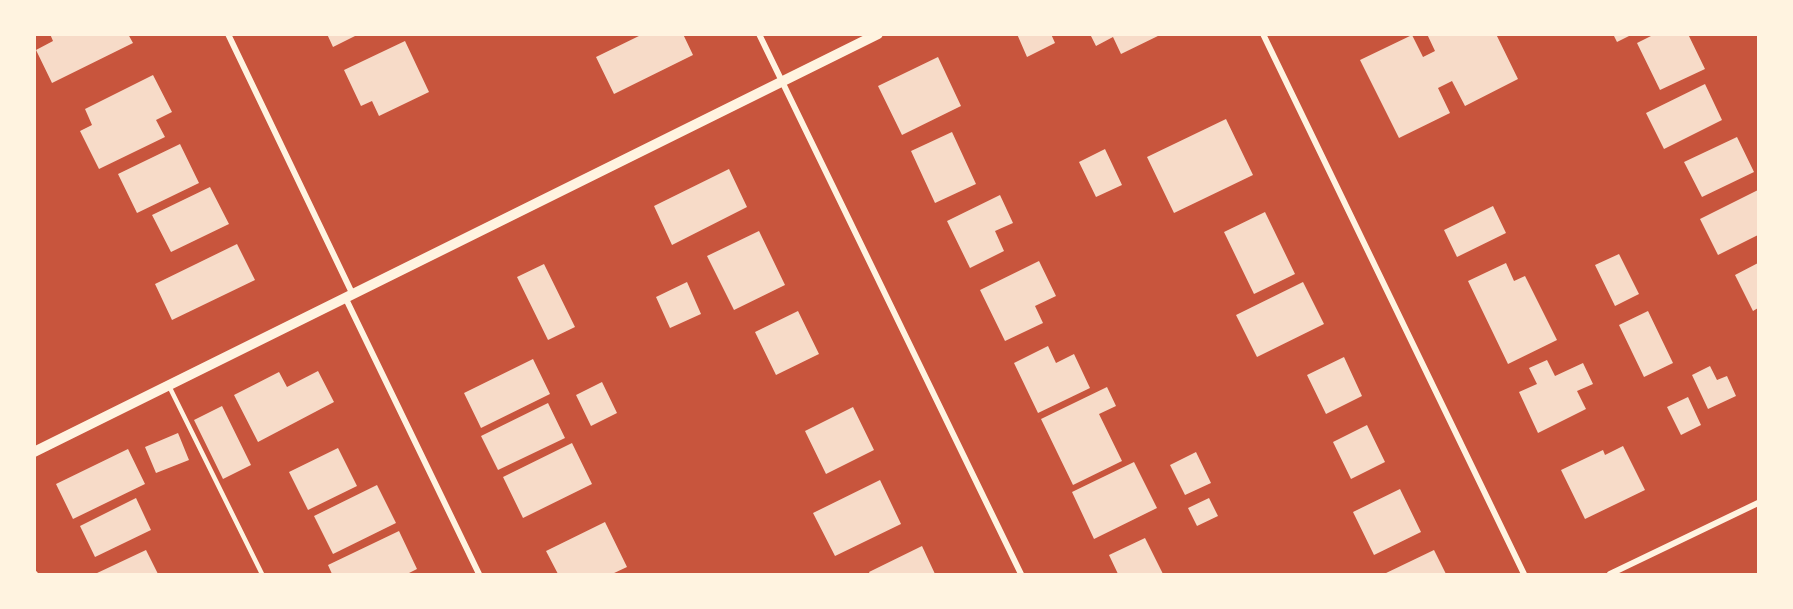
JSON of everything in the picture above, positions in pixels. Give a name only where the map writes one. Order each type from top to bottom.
[{"type":"street","points":[[228,34],[479,574]]},
{"type":"street","points":[[759,34],[1021,574]]},
{"type":"street","points":[[34,452],[879,34]]},
{"type":"street","points":[[1263,34],[1524,574]]},
{"type":"street","points":[[1610,574],[1758,503]]},
{"type":"lane","points":[[169,386],[262,574]]},
{"type":"building","points":[[50,34],[128,34],[133,43],[52,83],[36,50],[53,41]]},
{"type":"building","points":[[327,34],[359,34],[333,47]]},
{"type":"building","points":[[643,34],[683,34],[693,55],[614,94],[596,57]]},
{"type":"building","points":[[1017,34],[1051,34],[1055,43],[1027,57]]},
{"type":"building","points":[[1090,34],[1162,34],[1121,54],[1113,37],[1096,46]]},
{"type":"building","points":[[1427,34],[1496,34],[1518,79],[1465,106],[1452,81],[1438,88],[1450,113],[1399,138],[1360,60],[1412,35],[1423,57],[1435,51]]},
{"type":"building","points":[[1613,34],[1633,34],[1617,42]]},
{"type":"building","points":[[1655,34],[1688,34],[1705,69],[1660,90],[1637,43]]},
{"type":"building","points":[[405,41],[429,92],[379,116],[372,101],[361,106],[344,70]]},
{"type":"building","points":[[938,57],[961,106],[902,135],[878,86]]},
{"type":"building","points":[[153,75],[172,112],[156,120],[165,137],[99,169],[80,131],[92,125],[85,109]]},
{"type":"building","points":[[1705,84],[1722,120],[1664,149],[1646,113]]},
{"type":"building","points":[[1226,119],[1253,175],[1174,213],[1147,157]]},
{"type":"building","points":[[952,132],[976,184],[935,203],[911,151]]},
{"type":"building","points":[[1737,137],[1754,172],[1702,197],[1684,162]]},
{"type":"building","points":[[180,144],[199,183],[137,213],[118,174]]},
{"type":"building","points":[[1105,149],[1122,185],[1096,197],[1079,162]]},
{"type":"building","points":[[729,169],[747,207],[672,245],[654,206]]},
{"type":"building","points":[[210,187],[229,224],[171,252],[152,215]]},
{"type":"building","points":[[1758,190],[1758,235],[1718,255],[1700,219]]},
{"type":"building","points":[[1000,195],[1013,223],[995,231],[1004,251],[970,268],[947,221]]},
{"type":"building","points":[[1493,206],[1506,233],[1457,257],[1444,230]]},
{"type":"building","points":[[1265,212],[1295,274],[1254,294],[1224,232]]},
{"type":"building","points":[[759,231],[785,285],[734,310],[707,256]]},
{"type":"building","points":[[237,244],[255,280],[172,320],[155,284]]},
{"type":"building","points":[[1619,254],[1639,294],[1615,306],[1595,265]]},
{"type":"building","points":[[1039,261],[1056,296],[1035,306],[1043,323],[1005,341],[980,290]]},
{"type":"building","points":[[1506,263],[1514,281],[1525,276],[1557,340],[1508,364],[1468,281]]},
{"type":"building","points":[[1758,263],[1758,308],[1753,311],[1735,275]]},
{"type":"building","points":[[544,264],[575,327],[548,340],[517,277]]},
{"type":"building","points":[[687,282],[701,314],[670,328],[656,297]]},
{"type":"building","points":[[1303,282],[1324,324],[1257,357],[1236,315]]},
{"type":"building","points":[[798,311],[819,354],[776,375],[755,332]]},
{"type":"building","points":[[1648,311],[1673,363],[1644,377],[1619,325]]},
{"type":"building","points":[[1048,346],[1056,363],[1074,354],[1090,388],[1038,413],[1014,363]]},
{"type":"building","points":[[1344,357],[1362,396],[1326,414],[1307,375]]},
{"type":"building","points":[[533,359],[550,394],[481,428],[464,393]]},
{"type":"building","points":[[1547,360],[1555,376],[1583,363],[1593,384],[1577,391],[1586,409],[1538,433],[1519,392],[1537,384],[1529,368]]},
{"type":"building","points":[[1710,366],[1717,380],[1727,376],[1736,396],[1708,409],[1692,375]]},
{"type":"building","points":[[318,371],[334,402],[258,442],[234,395],[279,372],[287,387]]},
{"type":"building","points":[[602,382],[617,413],[591,426],[576,395]]},
{"type":"building","points":[[1107,387],[1116,406],[1099,414],[1122,461],[1073,485],[1041,419]]},
{"type":"building","points":[[1688,397],[1701,425],[1681,435],[1667,407]]},
{"type":"building","points":[[548,403],[565,438],[498,470],[481,436]]},
{"type":"building","points":[[222,406],[251,465],[223,479],[194,420]]},
{"type":"building","points":[[853,407],[874,450],[826,474],[805,431]]},
{"type":"building","points":[[1367,425],[1385,462],[1351,479],[1333,442]]},
{"type":"building","points":[[178,433],[189,460],[156,473],[145,447]]},
{"type":"building","points":[[572,443],[592,484],[523,518],[503,477]]},
{"type":"building","points":[[1623,446],[1645,490],[1585,519],[1561,470],[1603,450],[1605,455]]},
{"type":"building","points":[[338,448],[357,486],[308,510],[289,472]]},
{"type":"building","points":[[128,449],[145,484],[73,519],[56,484]]},
{"type":"building","points":[[1196,452],[1211,483],[1185,495],[1170,465]]},
{"type":"building","points":[[1134,462],[1157,508],[1094,539],[1072,492]]},
{"type":"building","points":[[880,480],[901,524],[835,556],[813,513]]},
{"type":"building","points":[[377,485],[396,523],[333,554],[314,516]]},
{"type":"building","points":[[1400,489],[1421,532],[1374,555],[1353,512]]},
{"type":"building","points":[[136,498],[151,530],[95,557],[80,526]]},
{"type":"building","points":[[1209,498],[1218,516],[1197,526],[1188,508]]},
{"type":"building","points":[[605,522],[627,567],[612,574],[558,574],[546,551]]},
{"type":"building","points":[[399,531],[417,569],[407,574],[332,574],[328,565]]},
{"type":"building","points":[[1145,538],[1163,574],[1118,574],[1109,555]]},
{"type":"building","points":[[922,546],[935,574],[870,574],[869,572]]},
{"type":"building","points":[[146,550],[158,574],[95,574]]},
{"type":"building","points":[[1434,550],[1446,574],[1384,574]]}]
